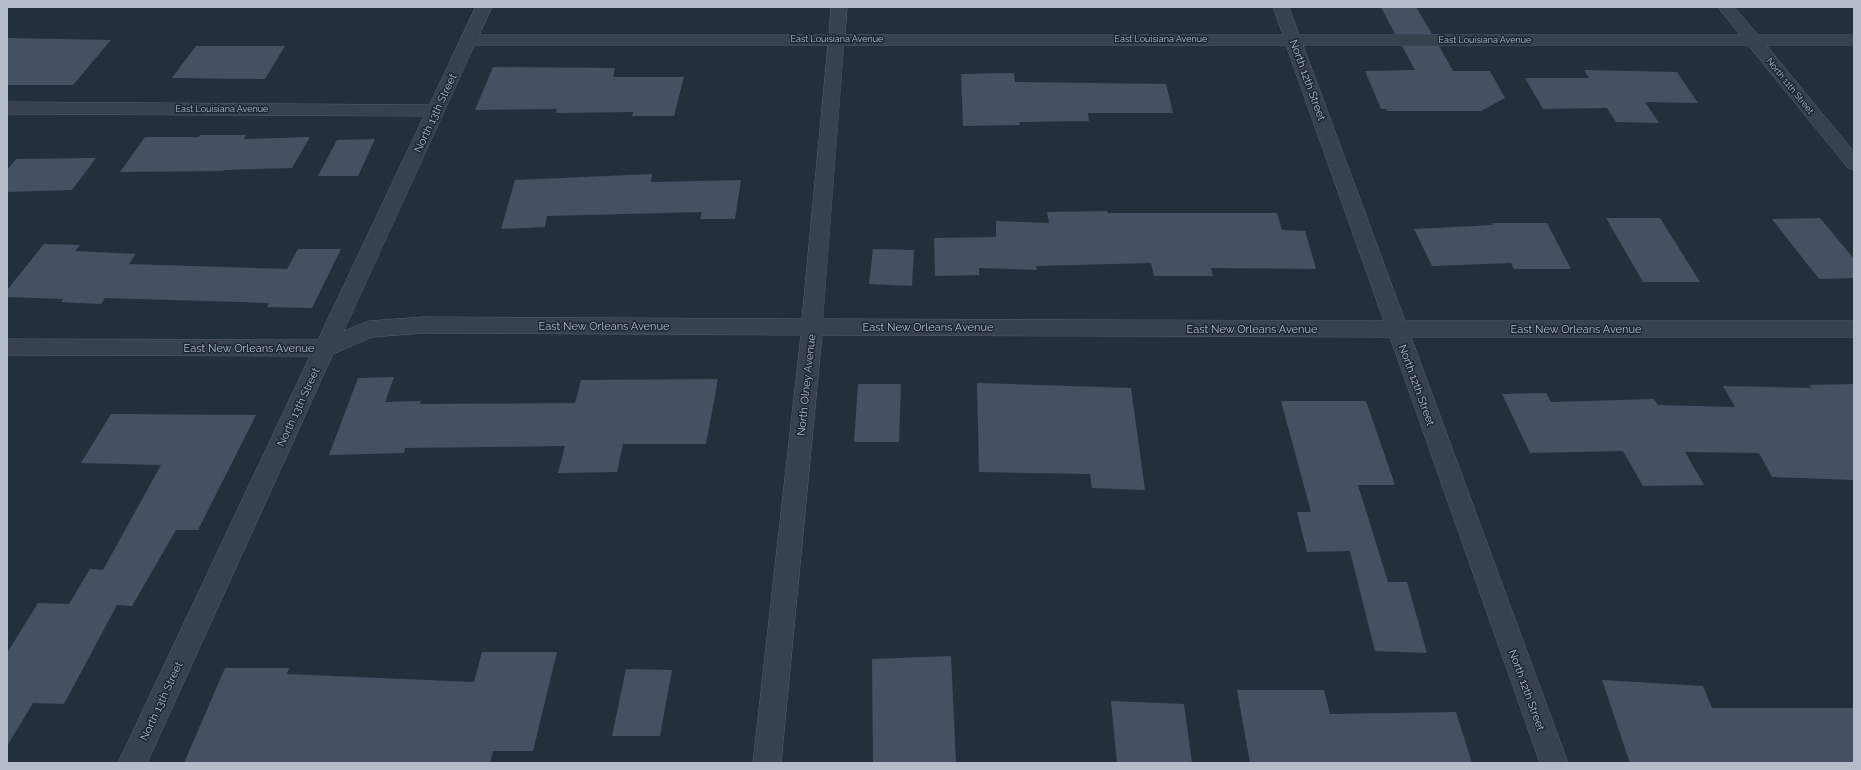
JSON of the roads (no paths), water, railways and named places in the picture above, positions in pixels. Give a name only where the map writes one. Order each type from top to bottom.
[{"type":"street","name":"North 13th Street","points":[[132,763],[484,7]]},
{"type":"street","name":"North Olney Avenue","points":[[767,763],[812,326],[839,7]]},
{"type":"street","name":"North 12th Street","points":[[1281,7],[1396,329],[1554,763]]},
{"type":"street","name":"North 11th Street","points":[[1726,7],[1854,164]]},
{"type":"street","name":"East Louisiana Avenue","points":[[469,40],[1854,40]]},
{"type":"street","name":"East Louisiana Avenue","points":[[7,108],[436,111]]},
{"type":"street","name":"East New Orleans Avenue","points":[[7,347],[326,348],[369,329],[423,325],[1396,329],[1854,329]]}]
